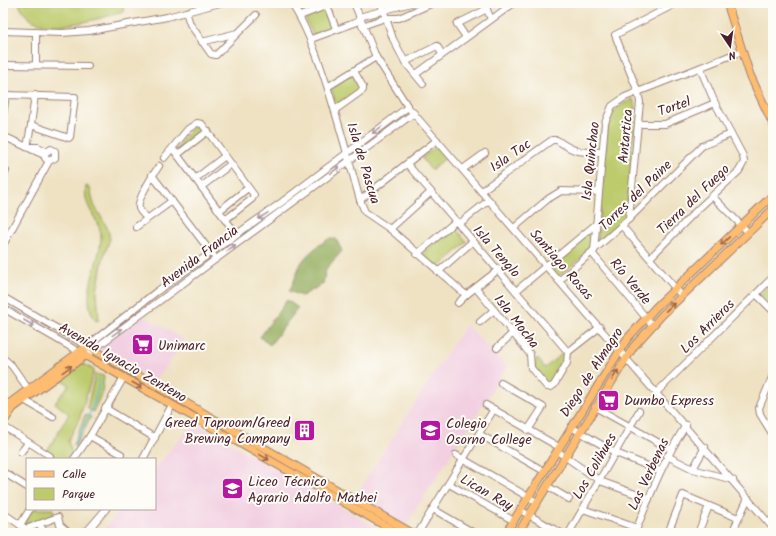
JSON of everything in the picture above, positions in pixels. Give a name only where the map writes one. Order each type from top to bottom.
[{"type":"main road","points":[[727,3],[756,91],[773,124]]},
{"type":"main road","name":"Diego de Almagro","points":[[506,533],[620,349],[646,317],[773,195]]},
{"type":"main road","name":"Diego de Almagro","points":[[518,533],[626,357],[652,325],[773,209]]},
{"type":"main road","name":"Avenida Francia","points":[[3,408],[30,392],[82,353],[91,348]]},
{"type":"main road","name":"Avenida Ignacio Zenteno","points":[[91,348],[197,410],[314,481],[376,521],[398,533]]},
{"type":"main road","name":"Avenida Ignacio Zenteno","points":[[82,353],[191,416],[314,481],[381,514],[412,533]]},
{"type":"main road","name":"Avenida Francia","points":[[3,423],[13,408],[24,400],[30,392]]},
{"type":"main road","points":[[191,416],[197,410]]},
{"type":"main road","points":[[376,521],[381,514]]},
{"type":"street","points":[[3,31],[62,33],[89,31],[186,12],[220,3]]},
{"type":"street","name":"Isla de Pascua","points":[[291,3],[300,16],[311,39],[329,86],[360,200],[365,212],[390,229],[466,295]]},
{"type":"street","name":"Santiago Rosas","points":[[354,3],[376,58],[408,106],[686,425],[732,480],[772,523]]},
{"type":"street","points":[[360,21],[382,6],[411,3]]},
{"type":"street","points":[[311,39],[360,21],[399,18],[433,3]]},
{"type":"street","points":[[416,74],[514,3]]},
{"type":"street","name":"Antartica","points":[[629,219],[640,110],[638,92],[615,35],[677,3]]},
{"type":"street","points":[[300,16],[326,6],[336,29]]},
{"type":"street","points":[[382,6],[393,39],[405,62],[423,84]]},
{"type":"street","points":[[466,37],[457,24],[486,6],[491,19]]},
{"type":"street","points":[[186,12],[190,24],[202,42],[211,54],[216,55],[256,15]]},
{"type":"street","points":[[36,32],[36,65]]},
{"type":"street","points":[[202,42],[238,33]]},
{"type":"street","points":[[405,62],[437,46],[442,54]]},
{"type":"street","name":"Isla Quinchao","points":[[593,252],[605,123],[610,109],[619,100],[742,52]]},
{"type":"street","points":[[329,86],[376,58]]},
{"type":"street","points":[[3,65],[88,66]]},
{"type":"street","name":"Tierra del Fuego","points":[[650,258],[739,171],[743,164],[743,156],[715,103],[700,68]]},
{"type":"street","points":[[335,110],[363,90],[363,87],[354,71]]},
{"type":"street","points":[[3,116],[6,95],[72,96],[76,100],[69,138],[31,125]]},
{"type":"street","points":[[27,147],[34,95]]},
{"type":"street","name":"Tortel","points":[[639,124],[664,124],[715,103]]},
{"type":"street","name":"Avenida Francia","points":[[91,348],[216,260],[347,153],[408,106]]},
{"type":"street","name":"Avenida Francia","points":[[318,178],[349,160],[414,113]]},
{"type":"street","points":[[175,152],[188,129],[197,123],[202,124],[208,131],[254,196],[225,220]]},
{"type":"street","points":[[164,158],[208,131]]},
{"type":"street","name":"Torres del Paine","points":[[560,280],[622,226],[702,146],[731,134]]},
{"type":"street","points":[[3,136],[27,147],[38,147],[45,153],[49,161]]},
{"type":"street","points":[[360,200],[438,140]]},
{"type":"street","name":"Isla Tac","points":[[481,190],[552,140],[557,140],[566,148],[574,151],[602,152]]},
{"type":"street","points":[[3,245],[49,161],[55,158],[56,153],[53,150],[45,153]]},
{"type":"street","points":[[175,152],[237,235]]},
{"type":"street","points":[[463,169],[485,153]]},
{"type":"street","points":[[195,179],[225,156]]},
{"type":"street","points":[[201,187],[231,164]]},
{"type":"street","name":"Isla Tenglo","points":[[408,164],[568,352]]},
{"type":"street","points":[[147,218],[138,206],[152,175],[159,166]]},
{"type":"street","points":[[3,169],[6,171],[3,178]]},
{"type":"street","points":[[152,175],[216,260]]},
{"type":"street","points":[[219,211],[248,188]]},
{"type":"street","points":[[514,228],[548,199],[561,191],[599,192]]},
{"type":"street","points":[[390,229],[431,192]]},
{"type":"street","points":[[712,196],[748,232]]},
{"type":"street","points":[[417,254],[490,200]]},
{"type":"street","points":[[136,227],[172,201]]},
{"type":"street","name":"Avenida Francia","points":[[91,348],[156,292],[244,230],[284,204]]},
{"type":"street","points":[[516,291],[596,224]]},
{"type":"street","points":[[622,226],[682,296]]},
{"type":"street","points":[[244,230],[248,235]]},
{"type":"street","points":[[438,272],[473,241]]},
{"type":"street","name":"Río Verde","points":[[593,252],[652,325]]},
{"type":"street","points":[[458,303],[498,270]]},
{"type":"street","name":"Los Arrieros","points":[[657,392],[773,277]]},
{"type":"street","name":"Isla Mocha","points":[[476,288],[531,355],[531,368],[546,386],[550,387],[554,385],[567,363],[568,352]]},
{"type":"street","points":[[756,294],[773,310]]},
{"type":"street","name":"Avenida Ignacio Zenteno","points":[[3,297],[91,348]]},
{"type":"street","name":"Avenida Ignacio Zenteno","points":[[3,308],[82,353]]},
{"type":"street","points":[[480,322],[494,310]]},
{"type":"street","points":[[568,352],[600,327]]},
{"type":"street","points":[[497,348],[513,333]]},
{"type":"street","points":[[3,358],[12,366],[30,392]]},
{"type":"street","points":[[773,375],[759,410],[773,435]]},
{"type":"street","points":[[75,458],[90,436],[105,408],[124,378]]},
{"type":"street","points":[[501,383],[543,407],[528,430]]},
{"type":"street","points":[[24,400],[53,417]]},
{"type":"street","points":[[144,458],[172,405]]},
{"type":"street","points":[[486,405],[558,449],[565,457],[600,481],[649,499]]},
{"type":"street","points":[[595,407],[632,426],[670,449]]},
{"type":"street","points":[[105,408],[154,438]]},
{"type":"street","points":[[418,533],[494,409]]},
{"type":"street","name":"Los Colihues","points":[[569,533],[640,411]]},
{"type":"street","name":"Las Verbenas","points":[[636,531],[670,449],[686,425]]},
{"type":"street","points":[[3,426],[50,458]]},
{"type":"street","points":[[571,427],[616,454],[660,471]]},
{"type":"street","points":[[479,434],[544,471]]},
{"type":"street","points":[[90,436],[121,454]]},
{"type":"street","points":[[21,452],[28,443]]},
{"type":"street","points":[[693,469],[705,447]]},
{"type":"street","points":[[456,455],[537,502]]},
{"type":"street","points":[[667,456],[693,469],[732,480]]},
{"type":"street","points":[[3,472],[26,486]]},
{"type":"street","name":"Lican Ray","points":[[449,484],[514,521]]},
{"type":"street","points":[[547,486],[569,499]]},
{"type":"street","points":[[668,533],[683,495],[738,518]]},
{"type":"street","points":[[732,533],[748,498]]},
{"type":"street","points":[[698,533],[709,506]]},
{"type":"street","points":[[433,509],[474,533]]},
{"type":"street","points":[[583,509],[636,531]]},
{"type":"street","points":[[20,525],[29,510]]},
{"type":"street","points":[[56,510],[60,525],[69,533]]},
{"type":"street","points":[[80,533],[88,530],[105,510]]},
{"type":"street","points":[[520,510],[528,516],[561,533]]},
{"type":"street","points":[[3,513],[20,525],[25,531],[38,524],[58,517]]},
{"type":"street","points":[[38,524],[46,533]]},
{"type":"shaded area","name":"Unimarc","points":[[144,316],[185,340],[156,381],[97,349]]},
{"type":"shaded area","name":"Colegio Osorno College","points":[[466,324],[507,367],[406,525],[355,496]]},
{"type":"shaded area","name":"Liceo Técnico Agrario Adolfo Mathei","points":[[194,422],[386,533],[101,533],[120,510],[156,510],[156,467]]},
{"type":"green space","points":[[19,3],[122,3],[124,12],[66,25],[50,25],[37,22],[26,15]]},
{"type":"green space","points":[[325,8],[333,27],[313,35],[306,20],[309,15]]},
{"type":"green space","points":[[352,73],[361,89],[336,106],[331,88]]},
{"type":"green space","points":[[633,99],[636,107],[626,218],[597,243],[608,119],[619,107]]},
{"type":"green space","points":[[197,125],[204,131],[177,153],[176,149],[190,130]]},
{"type":"green space","points":[[437,146],[447,157],[431,170],[422,158]]},
{"type":"green space","points":[[86,186],[90,188],[94,205],[108,229],[110,239],[103,258],[97,292],[99,320],[96,321],[91,311],[89,291],[100,248],[101,238],[98,225],[87,201],[85,194]]},
{"type":"green space","points":[[454,226],[467,242],[438,268],[422,254]]},
{"type":"green space","points":[[591,230],[591,249],[557,278],[548,266]]},
{"type":"green space","points":[[330,238],[336,239],[342,251],[326,269],[323,284],[302,296],[289,291],[300,265],[306,257]]},
{"type":"green space","points":[[773,281],[773,307],[760,294]]},
{"type":"green space","points":[[287,300],[298,308],[270,345],[260,337]]},
{"type":"green space","points":[[564,352],[567,356],[566,361],[552,383],[546,383],[534,367],[537,358],[545,368]]},
{"type":"green space","points":[[82,363],[94,370],[79,420],[68,441],[72,453],[69,458],[51,458],[47,451],[69,414],[55,403],[69,385],[60,379]]},
{"type":"green space","points":[[95,374],[104,376],[102,392],[93,412],[87,408]]},
{"type":"green space","points":[[85,415],[91,417],[75,447],[73,445]]},
{"type":"green space","points":[[32,510],[53,510],[54,516],[28,526],[24,523]]},
{"type":"waterway","points":[[74,446],[90,413],[96,395],[99,378]]},
{"type":"place","name":"Unimarc","points":[[143,345]]},
{"type":"place","name":"Dumbo Express","points":[[609,400]]},
{"type":"place","name":"Greed Taproom/Greed Brewing Company","points":[[305,430]]},
{"type":"place","name":"Colegio Osorno College","points":[[431,431]]},
{"type":"place","name":"Liceo Técnico Agrario Adolfo Mathei","points":[[232,489]]}]
